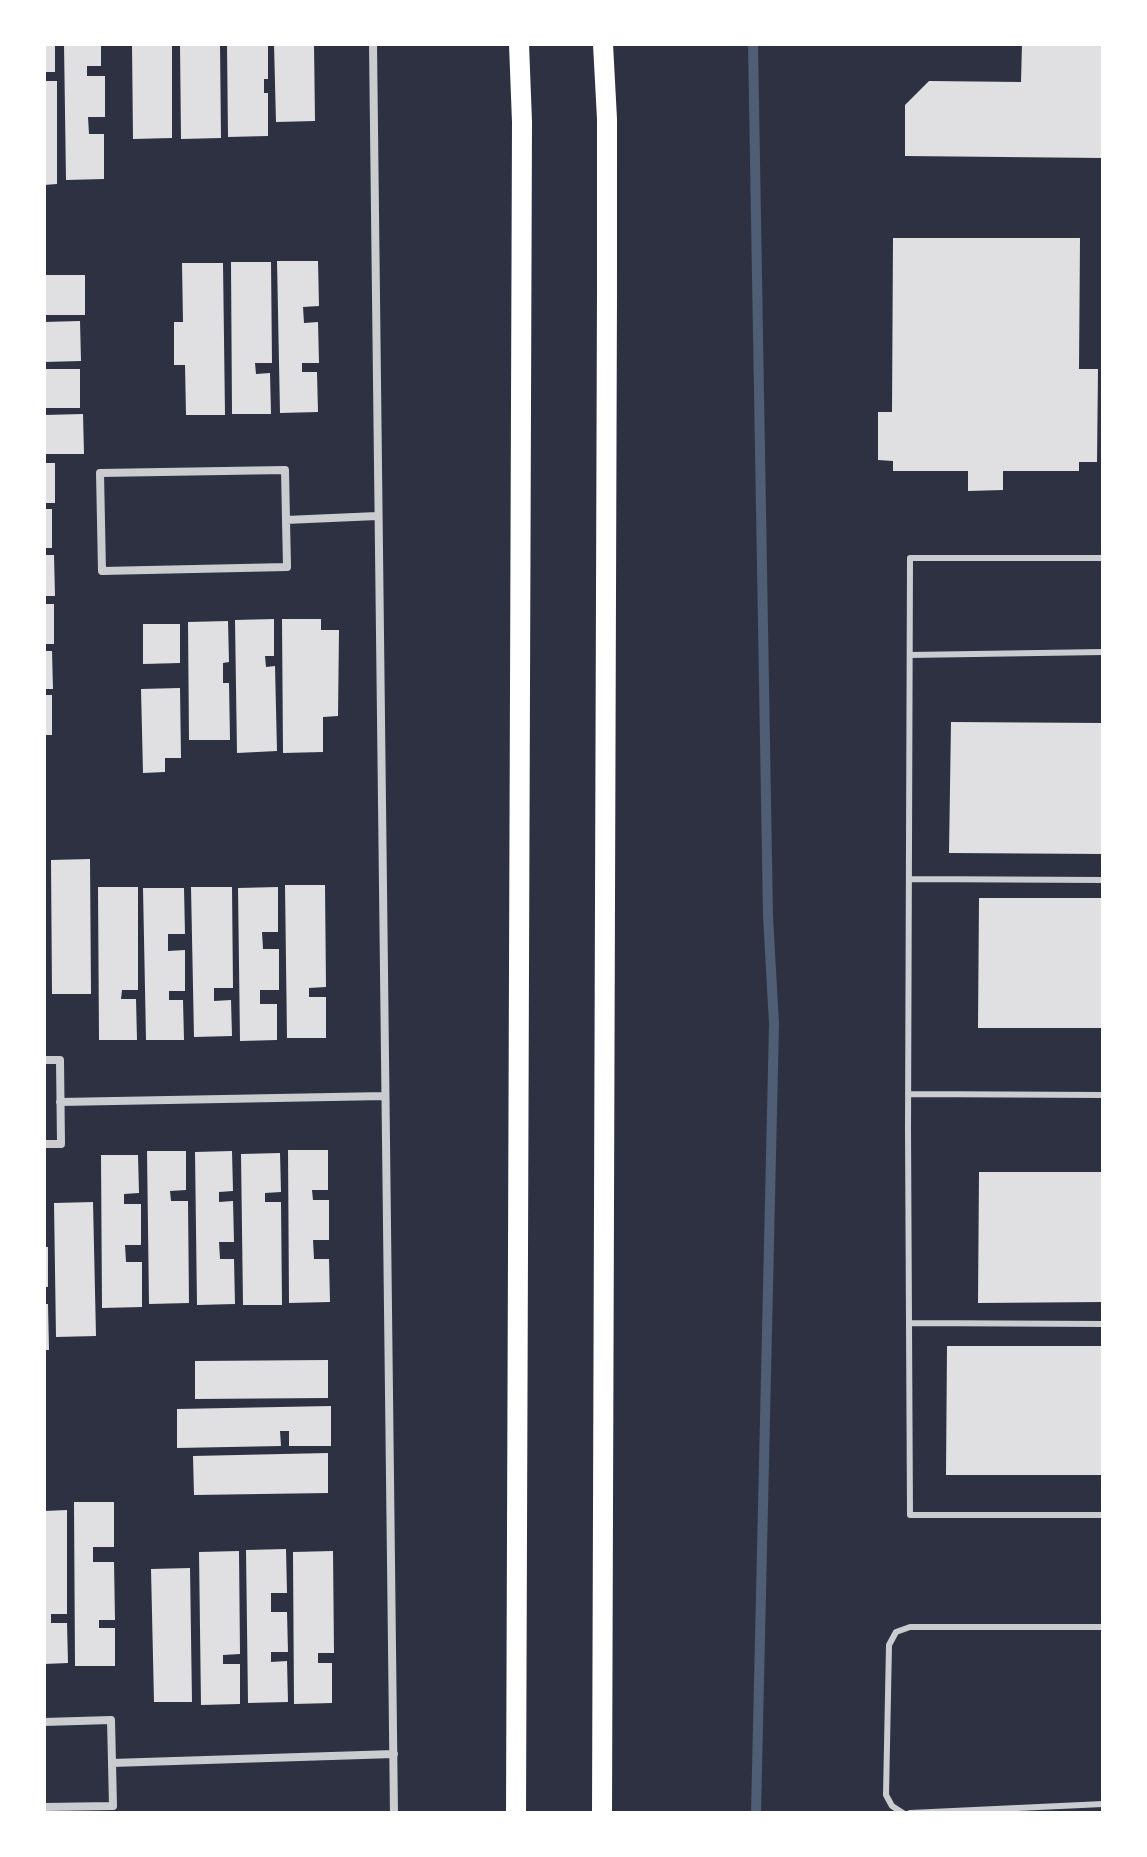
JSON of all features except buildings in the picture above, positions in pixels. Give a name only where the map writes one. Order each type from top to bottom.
[{"type":"main road","points":[[516,1813],[522,122],[519,44]]},
{"type":"main road","points":[[602,1813],[607,290],[607,119],[603,44]]},
{"type":"street","points":[[373,44],[394,1813]]},
{"type":"street","points":[[285,470],[286,520],[287,567],[102,571],[100,473],[285,470]]},
{"type":"street","points":[[286,520],[377,516]]},
{"type":"street","points":[[44,1060],[60,1060],[61,1144],[44,1144]]},
{"type":"street","points":[[60,1102],[385,1096]]},
{"type":"street","points":[[44,1722],[111,1720],[113,1806],[44,1807]]},
{"type":"street","points":[[112,1763],[394,1754]]},
{"type":"lane","points":[[1103,558],[910,558],[908,1094],[910,1515],[1103,1515]]},
{"type":"lane","points":[[910,655],[1103,652]]},
{"type":"lane","points":[[909,879],[1103,880]]},
{"type":"lane","points":[[908,1094],[1103,1095]]},
{"type":"lane","points":[[909,1323],[1103,1324]]},
{"type":"lane","points":[[903,1813],[892,1806],[886,1795],[889,1645],[896,1632],[910,1627],[1103,1627]]},
{"type":"lane","points":[[910,1813],[1103,1804]]},
{"type":"waterway","points":[[753,44],[768,916],[774,1024],[756,1813]]}]
